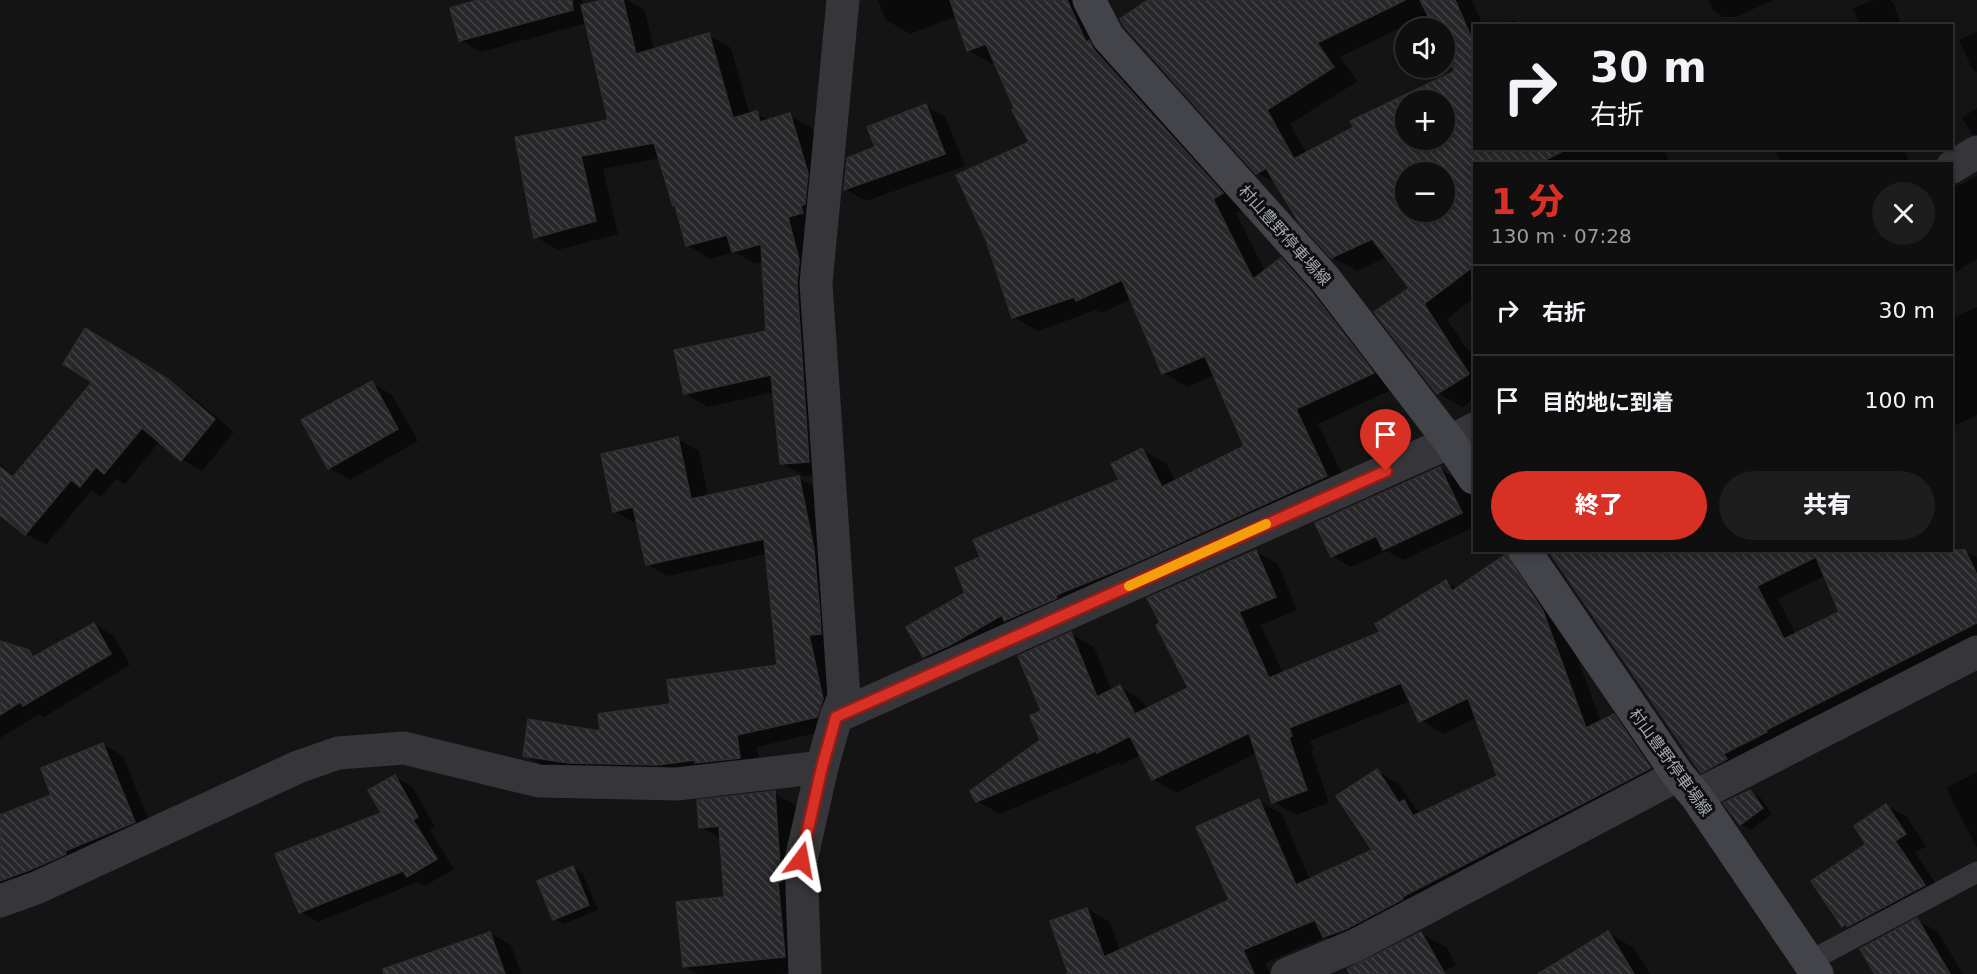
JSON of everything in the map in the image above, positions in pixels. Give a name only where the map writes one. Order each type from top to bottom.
[{"type":"main road","name":"村山豊野停車場線","points":[[1089,0],[1108,37],[1462,436],[1473,474]]},
{"type":"main road","name":"村山豊野停車場線","points":[[1525,552],[1813,968]]},
{"type":"street","points":[[805,974],[801,860],[822,767],[844,697],[816,283],[843,0]]},
{"type":"street","points":[[1953,166],[1977,152]]},
{"type":"street","points":[[836,717],[1462,436]]},
{"type":"street","points":[[1287,974],[1354,946],[1687,785],[1977,652]]},
{"type":"street","points":[[0,901],[36,888],[298,767],[338,753],[404,748],[539,782],[676,784],[822,767]]},
{"type":"lane","points":[[1813,968],[1977,872]]},
{"type":"building","points":[[478,0],[572,0],[573,10],[459,41],[450,8]]},
{"type":"building","points":[[603,0],[623,0],[636,54],[709,33],[733,118],[757,111],[760,122],[790,113],[808,173],[805,204],[801,206],[803,213],[788,217],[799,260],[797,284],[809,462],[780,464],[771,375],[684,394],[674,350],[766,331],[761,244],[732,252],[727,235],[686,246],[654,143],[581,156],[596,221],[534,238],[515,137],[608,120],[581,5]]},
{"type":"building","points":[[950,0],[1067,0],[1086,42],[1089,40],[1094,50],[1223,193],[1213,199],[1253,279],[1281,258],[1311,291],[1374,373],[1296,409],[1327,476],[1130,565],[1056,595],[1057,598],[1004,621],[1002,615],[950,645],[923,657],[906,627],[965,593],[955,568],[980,557],[973,540],[1119,480],[1111,464],[1142,448],[1162,487],[1244,446],[1205,356],[1162,374],[1122,280],[1076,301],[1074,297],[1012,318],[986,240],[956,175],[1029,142],[1012,110],[1014,108],[986,44],[967,51]]},
{"type":"building","points":[[1148,0],[1405,0],[1317,43],[1334,67],[1267,110],[1294,159],[1354,127],[1350,121],[1395,100],[1395,150],[1455,150],[1455,90],[1415,90],[1440,78],[1455,78],[1455,18],[1429,18],[1420,0],[1455,0],[1473,42],[1473,150],[1565,150],[1541,162],[1473,162],[1473,267],[1424,304],[1469,374],[1437,394],[1374,312],[1409,288],[1372,239],[1331,258],[1298,221],[1266,168],[1256,174],[1120,19]]},
{"type":"building","points":[[926,104],[945,154],[844,190],[847,158],[875,147],[867,127]]},
{"type":"building","points":[[85,328],[168,379],[215,419],[181,461],[142,428],[104,474],[96,467],[80,487],[71,480],[25,535],[0,515],[0,467],[13,477],[92,382],[63,364]]},
{"type":"building","points":[[372,381],[398,429],[328,469],[301,420]]},
{"type":"building","points":[[678,437],[691,499],[799,476],[814,549],[820,615],[821,634],[809,635],[823,699],[817,717],[737,735],[740,758],[657,765],[569,763],[523,756],[528,719],[600,731],[598,714],[670,704],[667,680],[777,665],[764,539],[646,565],[633,507],[613,512],[601,454]]},
{"type":"building","points":[[1440,467],[1462,513],[1383,550],[1376,536],[1331,557],[1315,523]]},
{"type":"building","points":[[1256,550],[1276,597],[1239,612],[1269,678],[1380,632],[1375,624],[1446,580],[1452,591],[1506,554],[1543,611],[1586,728],[1614,714],[1651,768],[1402,897],[1403,899],[1346,929],[1323,937],[1315,920],[1243,950],[1254,974],[1067,974],[1050,921],[1087,908],[1104,957],[1229,900],[1196,827],[1259,799],[1296,885],[1372,850],[1336,796],[1377,769],[1399,803],[1404,800],[1413,816],[1497,776],[1468,698],[1419,722],[1401,683],[1289,728],[1292,736],[1289,738],[1307,790],[1272,803],[1249,733],[1152,780],[1130,736],[1097,753],[1096,751],[976,802],[970,791],[1040,740],[1030,716],[1041,711],[1018,656],[1071,632],[1097,697],[1120,685],[1135,714],[1188,688],[1156,625],[1160,623],[1147,598]]},
{"type":"building","points":[[1953,550],[1965,550],[1977,575],[1977,623],[1766,730],[1767,732],[1723,754],[1727,759],[1701,773],[1549,552],[1953,552]],"holes":[[[1816,557],[1839,612],[1784,639],[1757,586]]]},
{"type":"building","points":[[94,623],[111,654],[23,706],[20,702],[0,715],[0,641],[29,650],[33,657]]},
{"type":"building","points":[[103,743],[135,822],[65,851],[66,854],[32,869],[0,881],[0,815],[51,795],[41,768]]},
{"type":"building","points":[[395,775],[418,817],[413,820],[437,859],[407,877],[403,871],[299,913],[275,854],[381,813],[368,790]]},
{"type":"building","points":[[1750,790],[1763,808],[1740,825],[1723,803]]},
{"type":"building","points":[[775,791],[781,882],[778,882],[785,957],[683,967],[676,902],[724,897],[719,826],[699,828],[697,800]]},
{"type":"building","points":[[1886,804],[1906,834],[1895,841],[1925,885],[1847,927],[1846,924],[1842,927],[1811,881],[1866,844],[1854,826]]},
{"type":"building","points":[[573,866],[589,905],[553,920],[537,881]]},
{"type":"building","points":[[1917,918],[1950,974],[1875,974],[1860,949]]},
{"type":"building","points":[[1608,931],[1634,974],[1538,974]]},
{"type":"building","points":[[490,932],[505,974],[384,974],[383,969]]},
{"type":"building","points":[[1421,932],[1445,974],[1350,974],[1347,969]]},
{"type":"slow traffic","points":[[1129,586],[1266,524]]},
{"type":"route","points":[[801,860],[836,717],[1386,471]]}]
